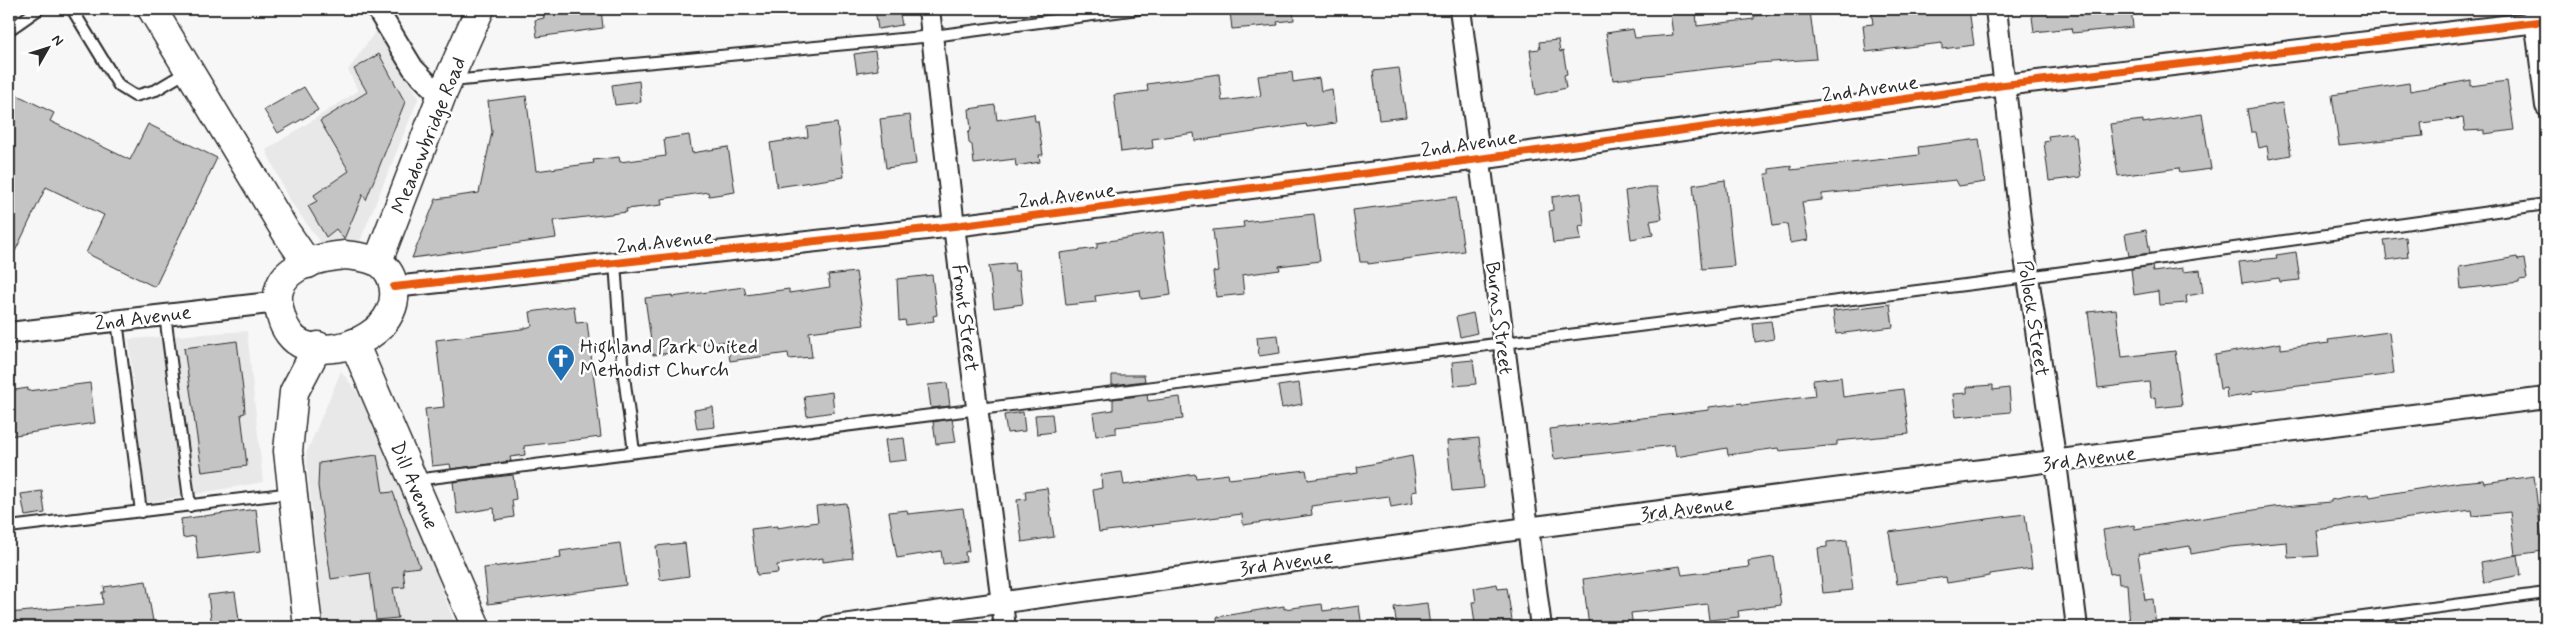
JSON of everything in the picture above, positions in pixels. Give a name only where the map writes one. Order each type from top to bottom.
[{"type":"main road","points":[[152,9],[286,232],[308,264]]},
{"type":"main road","name":"Meadowbridge Road","points":[[378,261],[444,89],[480,9]]},
{"type":"main road","points":[[346,255],[378,261],[390,274],[394,287],[393,309],[381,326],[366,338],[346,346],[304,345],[291,336],[282,322],[278,291],[282,282],[292,272],[323,257],[346,255]]},
{"type":"main road","name":"Dill Avenue","points":[[354,343],[476,627]]},
{"type":"main road","points":[[308,627],[288,450],[294,392],[318,346]]},
{"type":"street","points":[[377,9],[413,68],[444,89]]},
{"type":"street","name":"Front Street","points":[[929,9],[954,226],[1005,627]]},
{"type":"street","name":"Burns Street","points":[[1460,9],[1541,627]]},
{"type":"street","name":"Pollock Street","points":[[1996,9],[2028,277],[2056,463],[2077,627]]},
{"type":"street","points":[[2539,17],[2546,106]]},
{"type":"street","name":"2nd Avenue","points":[[394,287],[954,226],[1479,158],[2004,85],[2539,17]]},
{"type":"street","name":"2nd Avenue","points":[[9,333],[278,302]]},
{"type":"street","name":"3rd Avenue","points":[[829,627],[1527,528],[2056,463],[2546,398]]},
{"type":"lane","points":[[9,30],[38,9]]},
{"type":"lane","points":[[72,9],[119,86],[135,96],[156,90],[189,70]]},
{"type":"lane","points":[[444,89],[932,36],[1138,9]]},
{"type":"lane","points":[[412,480],[1503,341],[2028,277],[2546,204]]},
{"type":"lane","points":[[615,263],[622,361],[634,452]]},
{"type":"lane","points":[[165,315],[190,506]]},
{"type":"lane","points":[[117,320],[141,512]]},
{"type":"lane","points":[[9,528],[293,493]]},
{"type":"lane","points":[[2287,627],[2546,593]]},
{"type":"shaded area","points":[[377,29],[419,97],[360,241],[328,253],[288,198],[266,150],[358,91],[348,70]]},
{"type":"shaded area","points":[[247,331],[263,482],[145,503],[129,339]]},
{"type":"shaded area","points":[[341,371],[362,399],[398,472],[456,627],[324,627],[306,454]]},
{"type":"building","points":[[542,9],[601,9],[603,28],[537,37],[535,20],[544,18]]},
{"type":"building","points":[[875,9],[899,9],[902,25],[878,29]]},
{"type":"building","points":[[1244,9],[1293,9],[1294,20],[1277,22],[1278,25],[1232,29],[1230,11]]},
{"type":"building","points":[[1871,9],[1969,9],[1974,45],[1942,49],[1942,43],[1866,52],[1863,25],[1873,24]]},
{"type":"building","points":[[2031,9],[2131,9],[2133,27],[2072,33],[2071,28],[2034,32]]},
{"type":"building","points":[[1696,10],[1697,26],[1754,19],[1754,16],[1810,11],[1816,59],[1758,63],[1613,80],[1606,33],[1633,29],[1635,38],[1673,35],[1670,12]]},
{"type":"building","points":[[1558,40],[1560,52],[1563,51],[1567,74],[1564,75],[1566,88],[1536,95],[1530,50],[1540,49],[1539,42]]},
{"type":"building","points":[[875,51],[878,70],[857,73],[854,54]]},
{"type":"building","points":[[379,54],[405,102],[366,200],[363,194],[344,239],[336,229],[326,237],[308,206],[317,201],[314,195],[349,171],[320,121],[367,92],[354,69]]},
{"type":"building","points":[[1399,68],[1406,117],[1379,120],[1373,71]]},
{"type":"building","points":[[1292,72],[1293,82],[1319,78],[1321,91],[1332,89],[1336,123],[1307,127],[1306,124],[1195,141],[1194,133],[1152,139],[1153,148],[1121,152],[1114,95],[1148,91],[1147,84],[1219,74],[1222,101],[1261,96],[1258,76]]},
{"type":"building","points":[[2471,80],[2471,86],[2507,81],[2514,130],[2484,134],[2484,130],[2465,131],[2463,118],[2421,123],[2423,136],[2339,145],[2332,95],[2409,83],[2410,91]]},
{"type":"building","points":[[639,81],[641,102],[615,105],[612,85]]},
{"type":"building","points":[[304,87],[318,110],[278,133],[264,110]]},
{"type":"building","points":[[9,91],[54,113],[50,121],[130,160],[148,124],[217,158],[155,287],[86,253],[104,215],[46,187],[9,264]]},
{"type":"building","points":[[526,96],[536,171],[594,163],[593,160],[619,157],[620,162],[666,156],[664,139],[689,135],[692,153],[728,147],[735,192],[709,196],[708,192],[661,199],[662,205],[626,209],[627,212],[553,221],[556,238],[412,258],[436,199],[479,193],[492,132],[488,101]]},
{"type":"building","points":[[2282,103],[2291,155],[2269,159],[2267,146],[2259,148],[2256,132],[2251,132],[2247,109]]},
{"type":"building","points":[[995,105],[997,120],[1034,114],[1035,121],[1038,121],[1043,155],[1039,155],[1040,162],[1016,166],[1015,159],[974,164],[972,145],[969,143],[968,133],[971,130],[969,109]]},
{"type":"building","points":[[2202,114],[2211,169],[2180,173],[2179,168],[2118,176],[2110,124],[2143,120],[2143,123]]},
{"type":"building","points":[[910,115],[916,164],[886,168],[880,119]]},
{"type":"building","points":[[837,123],[844,177],[777,187],[770,143],[808,137],[807,127]]},
{"type":"building","points":[[2072,133],[2073,137],[2076,137],[2081,177],[2049,181],[2044,142],[2049,141],[2048,136]]},
{"type":"building","points":[[1979,139],[1985,182],[1959,186],[1956,180],[1822,194],[1822,200],[1802,202],[1808,240],[1790,243],[1787,224],[1773,226],[1765,174],[1769,174],[1769,169],[1791,166],[1791,170],[1919,155],[1918,147]]},
{"type":"building","points":[[1725,180],[1734,266],[1702,269],[1693,185]]},
{"type":"building","points":[[1657,187],[1662,219],[1650,221],[1653,235],[1631,239],[1625,191]]},
{"type":"building","points":[[1581,193],[1584,225],[1579,226],[1581,240],[1553,243],[1549,211],[1553,210],[1552,197]]},
{"type":"building","points":[[1456,197],[1464,251],[1368,264],[1368,262],[1360,262],[1353,210]]},
{"type":"building","points":[[1314,214],[1320,261],[1279,266],[1280,270],[1242,275],[1244,294],[1216,297],[1213,272],[1218,271],[1213,230],[1244,227],[1243,222]]},
{"type":"building","points":[[2146,230],[2150,253],[2129,256],[2125,234]]},
{"type":"building","points":[[1163,232],[1171,295],[1141,299],[1140,290],[1095,296],[1096,302],[1066,305],[1060,253],[1097,248],[1097,243]]},
{"type":"building","points":[[2406,237],[2408,257],[2387,260],[2384,240]]},
{"type":"building","points":[[2296,252],[2300,280],[2280,282],[2279,278],[2242,283],[2239,262],[2277,258],[2276,255]]},
{"type":"building","points":[[2517,257],[2518,260],[2524,259],[2527,279],[2519,280],[2519,282],[2461,289],[2459,267]]},
{"type":"building","points":[[1014,263],[1015,271],[1019,271],[1023,304],[994,308],[989,266]]},
{"type":"building","points":[[2152,266],[2153,272],[2183,268],[2183,272],[2200,270],[2203,293],[2186,296],[2187,303],[2159,305],[2158,291],[2134,295],[2131,269]]},
{"type":"building","points":[[856,272],[864,325],[809,332],[812,357],[789,359],[788,353],[730,361],[727,341],[679,348],[680,352],[653,355],[645,298],[672,295],[672,297],[744,287],[746,295],[789,289],[789,293],[830,287],[828,275]]},
{"type":"building","points":[[932,275],[937,315],[933,316],[934,321],[906,325],[905,320],[899,321],[897,279]]},
{"type":"building","points":[[1890,304],[1893,327],[1836,334],[1833,311]]},
{"type":"building","points":[[574,306],[576,323],[587,322],[601,437],[524,446],[525,455],[510,457],[511,461],[451,469],[450,464],[432,466],[425,409],[444,407],[436,340],[522,329],[532,326],[530,312]]},
{"type":"building","points":[[2116,309],[2122,357],[2175,351],[2182,405],[2156,408],[2155,397],[2151,398],[2149,382],[2098,388],[2088,312]]},
{"type":"building","points":[[1473,313],[1477,333],[1460,337],[1456,317]]},
{"type":"building","points":[[1771,321],[1774,339],[1755,342],[1753,323]]},
{"type":"building","points":[[2389,332],[2394,374],[2251,392],[2252,394],[2227,398],[2226,388],[2220,389],[2215,355],[2281,343],[2281,349],[2329,343],[2328,340]]},
{"type":"building","points":[[1278,335],[1280,353],[1259,356],[1257,337]]},
{"type":"building","points":[[237,341],[244,398],[245,413],[241,414],[247,466],[202,472],[184,348]]},
{"type":"building","points":[[1473,360],[1476,384],[1454,386],[1452,362]]},
{"type":"building","points":[[1112,375],[1144,375],[1145,381],[1112,385]]},
{"type":"building","points":[[1841,377],[1843,397],[1903,389],[1909,434],[1837,441],[1837,445],[1779,451],[1778,448],[1728,455],[1727,448],[1676,457],[1674,445],[1554,459],[1550,429],[1709,410],[1709,407],[1742,403],[1743,405],[1815,396],[1813,380]]},
{"type":"building","points":[[90,383],[95,423],[9,436],[9,391],[28,388],[28,391]]},
{"type":"building","points":[[947,383],[950,406],[931,408],[928,385]]},
{"type":"building","points":[[1299,383],[1302,404],[1282,408],[1278,386]]},
{"type":"building","points":[[1993,385],[1993,390],[2009,388],[2011,412],[1956,417],[1953,394],[1967,393],[1967,387]]},
{"type":"building","points":[[832,392],[834,412],[807,416],[804,396]]},
{"type":"building","points":[[1147,395],[1148,401],[1180,397],[1183,419],[1116,427],[1116,433],[1096,436],[1093,413],[1113,410],[1113,399]]},
{"type":"building","points":[[713,407],[715,427],[697,429],[694,410]]},
{"type":"building","points":[[1023,412],[1025,431],[1007,433],[1004,415]]},
{"type":"building","points":[[1052,414],[1054,432],[1037,434],[1035,415]]},
{"type":"building","points":[[952,419],[956,442],[936,444],[933,422]]},
{"type":"building","points":[[904,438],[907,460],[888,462],[885,440]]},
{"type":"building","points":[[1479,438],[1484,488],[1452,491],[1447,441]]},
{"type":"building","points":[[377,455],[383,493],[393,492],[420,567],[403,569],[405,587],[393,588],[398,618],[376,620],[370,573],[331,579],[318,486],[319,463]]},
{"type":"building","points":[[1412,456],[1417,491],[1412,492],[1413,503],[1391,507],[1389,496],[1311,506],[1312,515],[1243,525],[1242,514],[1099,532],[1093,490],[1102,488],[1101,475],[1122,472],[1124,485],[1195,474],[1196,478],[1228,474],[1229,479],[1306,470],[1308,480],[1358,473],[1357,467]]},
{"type":"building","points":[[513,475],[516,499],[512,500],[514,517],[495,520],[494,508],[457,514],[453,482]]},
{"type":"building","points":[[2534,476],[2543,551],[2515,555],[2510,512],[2473,516],[2472,510],[2316,530],[2319,556],[2288,558],[2287,542],[2230,547],[2191,554],[2190,546],[2138,554],[2145,600],[2153,599],[2156,627],[2130,627],[2127,584],[2119,584],[2118,573],[2110,574],[2103,530],[2134,525],[2135,529],[2273,507],[2331,502],[2331,500],[2369,494],[2370,497],[2460,482],[2483,480],[2484,483]]},
{"type":"building","points":[[1047,488],[1054,537],[1022,542],[1017,500],[1026,499],[1025,491]]},
{"type":"building","points":[[42,491],[45,513],[25,516],[21,494]]},
{"type":"building","points":[[846,503],[853,558],[823,562],[823,558],[777,565],[778,573],[757,575],[751,529],[777,526],[777,528],[818,522],[816,506]]},
{"type":"building","points":[[963,508],[969,551],[965,552],[966,561],[943,564],[941,551],[897,558],[889,512],[907,510],[908,514]]},
{"type":"building","points":[[256,509],[261,551],[198,559],[195,536],[183,538],[181,519]]},
{"type":"building","points":[[2025,514],[2032,568],[1947,583],[1946,577],[1897,584],[1889,532]]},
{"type":"building","points":[[1847,540],[1853,590],[1823,593],[1818,548],[1827,547],[1827,542]]},
{"type":"building","points":[[620,543],[626,585],[488,604],[484,568],[561,558],[560,551]]},
{"type":"building","points":[[685,543],[689,576],[660,580],[656,546]]},
{"type":"building","points":[[2518,555],[2521,575],[2484,582],[2481,562]]},
{"type":"building","points":[[1774,557],[1781,605],[1738,611],[1739,617],[1709,620],[1707,604],[1631,613],[1633,627],[1589,627],[1583,579],[1680,566],[1682,575],[1749,567],[1748,561]]},
{"type":"building","points":[[146,581],[154,627],[9,627],[9,613],[103,604],[102,592],[105,592],[104,587]]},
{"type":"building","points":[[1497,584],[1498,589],[1507,588],[1513,627],[1478,627],[1478,624],[1475,624],[1472,602],[1476,602],[1474,588]]},
{"type":"building","points":[[235,592],[240,627],[212,627],[208,595]]},
{"type":"building","points":[[1427,603],[1430,627],[1397,627],[1394,607]]},
{"type":"building","points":[[1322,604],[1323,611],[1359,606],[1362,627],[1218,627],[1217,617],[1284,606],[1284,609]]},
{"type":"cycle path","points":[[394,287],[954,226],[1479,159],[2004,85],[2546,21]]},
{"type":"place","name":"Highland Park United Methodist Church","points":[[561,382]]}]
